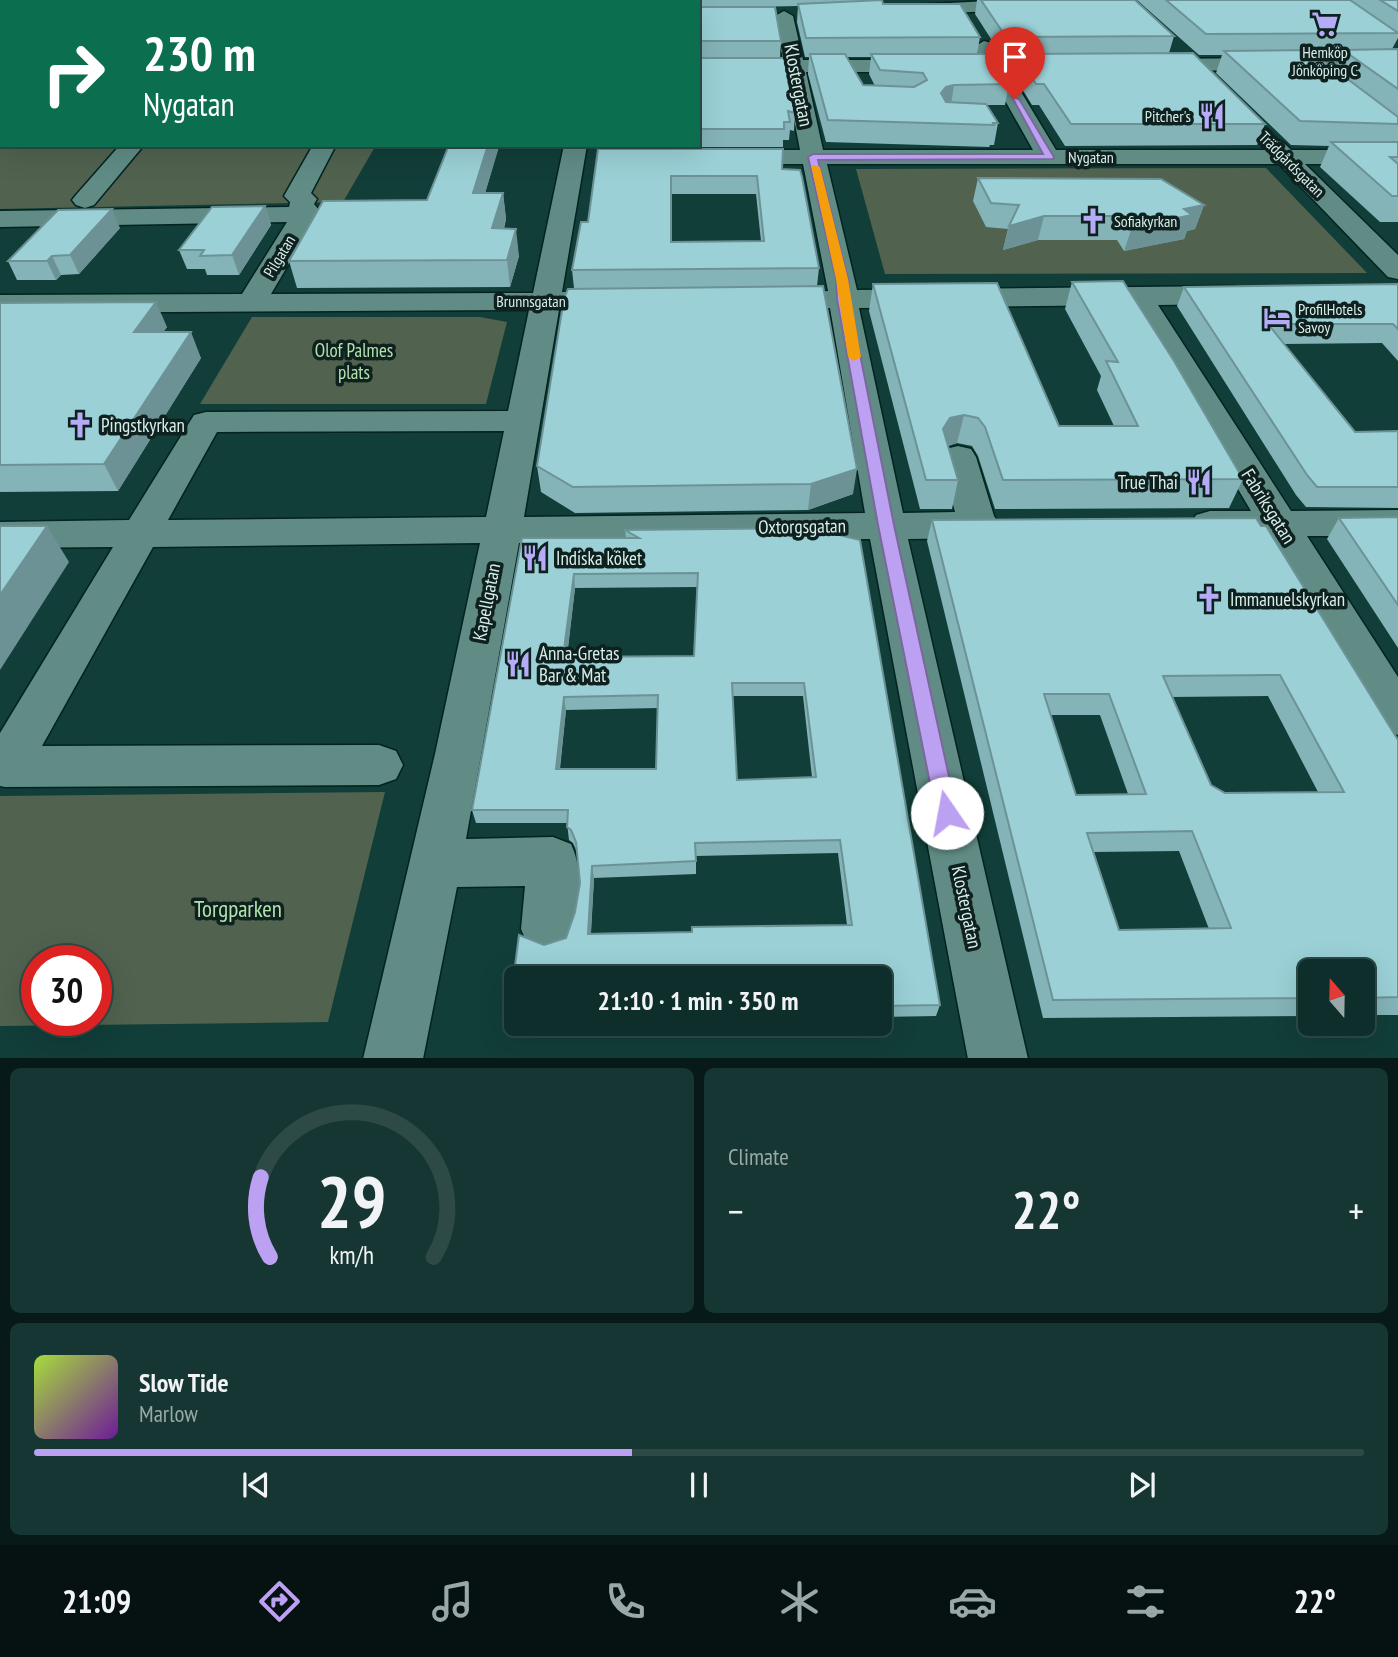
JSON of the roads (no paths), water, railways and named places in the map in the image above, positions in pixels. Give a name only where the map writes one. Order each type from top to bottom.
[{"type":"street","points":[[893,11],[1123,2]]},
{"type":"street","name":"Klostergatan","points":[[781,16],[796,66],[813,157],[842,279],[843,299],[886,525],[999,1058]]},
{"type":"street","points":[[968,20],[1049,157]]},
{"type":"street","points":[[1175,47],[1218,89]]},
{"type":"street","points":[[1128,65],[1398,63]]},
{"type":"street","points":[[1307,64],[1334,85]]},
{"type":"street","points":[[700,66],[1088,65]]},
{"type":"street","points":[[853,66],[863,88]]},
{"type":"street","points":[[1000,115],[1024,115]]},
{"type":"street","name":"Trädgårdsgatan","points":[[1256,128],[1284,157],[1393,286]]},
{"type":"street","points":[[85,200],[131,147]]},
{"type":"street","name":"Pilgatan","points":[[252,302],[303,207],[324,147]]},
{"type":"street","name":"Kapellgatan","points":[[393,1058],[435,864],[545,301],[583,153]]},
{"type":"street","name":"Nygatan","points":[[706,157],[1398,157]]},
{"type":"street","points":[[0,202],[85,200],[303,207]]},
{"type":"street","points":[[0,219],[303,207]]},
{"type":"street","points":[[748,300],[1261,295]]},
{"type":"street","name":"Fabriksgatan","points":[[1138,296],[1398,716]]},
{"type":"street","name":"Brunnsgatan","points":[[0,304],[640,301]]},
{"type":"street","points":[[379,765],[5,767],[206,422],[522,421]]},
{"type":"street","points":[[958,457],[978,525]]},
{"type":"street","points":[[1173,524],[1398,523]]},
{"type":"street","name":"Oxtorgsgatan","points":[[141,534],[1020,525]]},
{"type":"street","points":[[0,535],[141,534]]},
{"type":"street","points":[[435,864],[553,861],[548,929]]},
{"type":"place","name":"Hemköp Jönköping C","points":[[1325,24]]},
{"type":"place","name":"Pitcher's","points":[[1212,116]]},
{"type":"place","name":"Sofiakyrkan","points":[[1093,221]]},
{"type":"place","name":"ProfilHotels Savoy","points":[[1277,318]]},
{"type":"place","name":"Pingstkyrkan","points":[[80,425]]},
{"type":"place","name":"True Thai","points":[[1199,482]]},
{"type":"place","name":"Indiska köket","points":[[535,558]]},
{"type":"place","name":"Immanuelskyrkan","points":[[1209,599]]},
{"type":"place","name":"Anna-Gretas Bar & Mat","points":[[518,664]]},
{"type":"park label","name":"Olof Palmes plats","points":[[354,361]]},
{"type":"park label","name":"Torgparken","points":[[238,908]]}]
